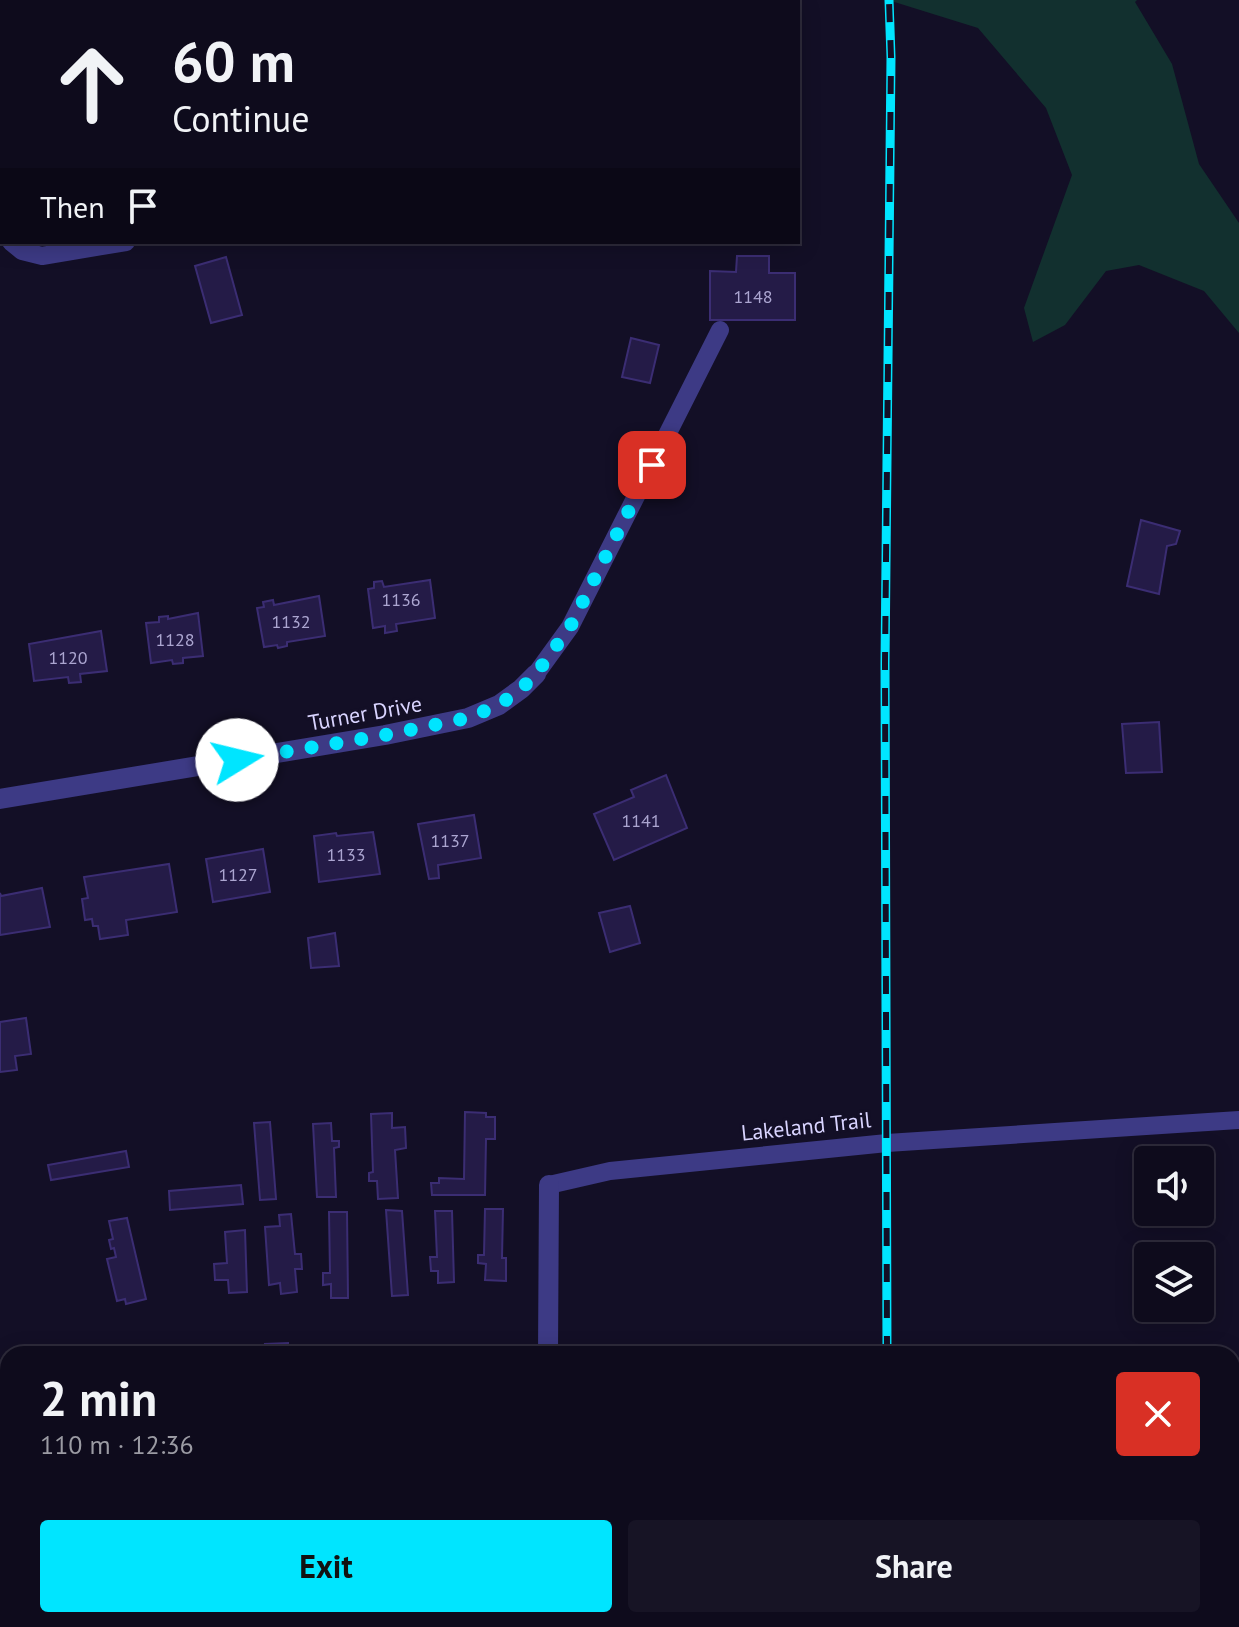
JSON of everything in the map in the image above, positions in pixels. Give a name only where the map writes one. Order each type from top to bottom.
[{"type":"street","name":"Turner Drive","points":[[0,799],[385,735],[468,718],[499,705],[536,674]]},
{"type":"street","name":"Lakeland Trail","points":[[548,1346],[549,1185]]},
{"type":"lane","points":[[13,244],[22,251],[42,256],[114,244]]},
{"type":"lane","points":[[536,674],[570,627],[720,330]]},
{"type":"lane","name":"Lakeland Trail","points":[[549,1185],[610,1171],[887,1143],[1239,1120]]},
{"type":"green space","points":[[888,0],[1137,0],[1135,2],[1172,64],[1199,164],[1239,223],[1239,333],[1204,291],[1139,265],[1106,271],[1065,325],[1033,342],[1024,308],[1072,175],[1046,108],[978,28]]},
{"type":"building","points":[[737,256],[769,256],[769,273],[795,273],[795,320],[710,320],[710,271],[736,272]]},
{"type":"building","points":[[226,257],[242,315],[211,323],[195,266]]},
{"type":"building","points":[[631,338],[659,345],[650,383],[622,377]]},
{"type":"building","points":[[1141,520],[1180,531],[1176,544],[1167,546],[1159,594],[1127,586]]},
{"type":"building","points":[[430,580],[435,618],[396,624],[397,631],[385,633],[385,626],[373,628],[368,589],[374,588],[374,582],[382,581],[384,587]]},
{"type":"building","points":[[319,596],[325,636],[287,642],[287,646],[278,648],[277,645],[264,647],[257,608],[264,607],[263,602],[273,600],[274,605]]},
{"type":"building","points":[[198,613],[203,656],[183,658],[183,663],[173,664],[172,660],[151,663],[146,623],[159,622],[159,617],[168,616],[168,619]]},
{"type":"building","points":[[101,631],[107,671],[80,674],[81,682],[69,683],[68,677],[34,681],[29,644]]},
{"type":"building","points":[[1159,722],[1162,772],[1126,773],[1122,724]]},
{"type":"building","points":[[666,775],[687,828],[614,860],[594,814],[634,797],[631,790]]},
{"type":"building","points":[[474,815],[481,858],[438,865],[439,878],[429,879],[418,824]]},
{"type":"building","points":[[373,832],[380,874],[319,882],[314,836]]},
{"type":"building","points":[[263,849],[270,892],[213,902],[206,859]]},
{"type":"building","points":[[169,864],[177,912],[126,920],[128,935],[100,939],[98,926],[93,926],[92,919],[85,920],[82,899],[88,898],[84,877]]},
{"type":"building","points":[[42,888],[50,927],[0,935],[0,893],[1,896]]},
{"type":"building","points":[[630,906],[640,943],[610,952],[599,913]]},
{"type":"building","points":[[335,933],[339,966],[311,968],[308,938]]},
{"type":"building","points":[[26,1018],[31,1054],[15,1056],[17,1070],[0,1072],[0,1022]]},
{"type":"building","points":[[465,1112],[486,1113],[486,1117],[495,1117],[495,1139],[486,1139],[485,1195],[432,1195],[431,1183],[439,1183],[439,1178],[464,1179]]},
{"type":"building","points":[[392,1113],[392,1128],[405,1127],[406,1148],[395,1150],[398,1198],[378,1199],[377,1181],[369,1181],[369,1173],[373,1172],[371,1114]]},
{"type":"building","points":[[270,1122],[276,1199],[260,1200],[254,1123]]},
{"type":"building","points":[[331,1123],[332,1141],[339,1141],[339,1147],[334,1148],[336,1197],[317,1197],[313,1124]]},
{"type":"building","points":[[126,1151],[129,1167],[51,1180],[48,1165]]},
{"type":"building","points":[[241,1185],[243,1204],[170,1210],[169,1191]]},
{"type":"building","points":[[485,1209],[503,1209],[502,1258],[506,1258],[506,1281],[485,1280],[486,1264],[478,1263],[478,1255],[484,1255]]},
{"type":"building","points":[[386,1210],[402,1211],[408,1295],[392,1296]]},
{"type":"building","points":[[435,1211],[452,1211],[454,1282],[438,1283],[438,1271],[431,1271],[430,1257],[437,1257]]},
{"type":"building","points":[[329,1212],[347,1212],[348,1298],[331,1298],[331,1284],[323,1285],[323,1273],[330,1273]]},
{"type":"building","points":[[291,1214],[295,1254],[301,1254],[302,1269],[295,1269],[297,1292],[281,1294],[280,1283],[269,1285],[265,1227],[280,1226],[279,1215]]},
{"type":"building","points":[[127,1218],[146,1299],[126,1304],[125,1299],[117,1301],[107,1259],[116,1257],[109,1240],[113,1239],[109,1221]]},
{"type":"building","points":[[245,1230],[247,1292],[229,1293],[228,1280],[215,1280],[214,1264],[227,1263],[225,1232]]},
{"type":"building","points":[[288,1343],[288,1346],[265,1346]]},
{"type":"railway","points":[[887,1346],[885,663],[889,0]]},
{"type":"route","points":[[237,760],[468,718],[499,705],[536,674],[570,627],[652,465]]}]
